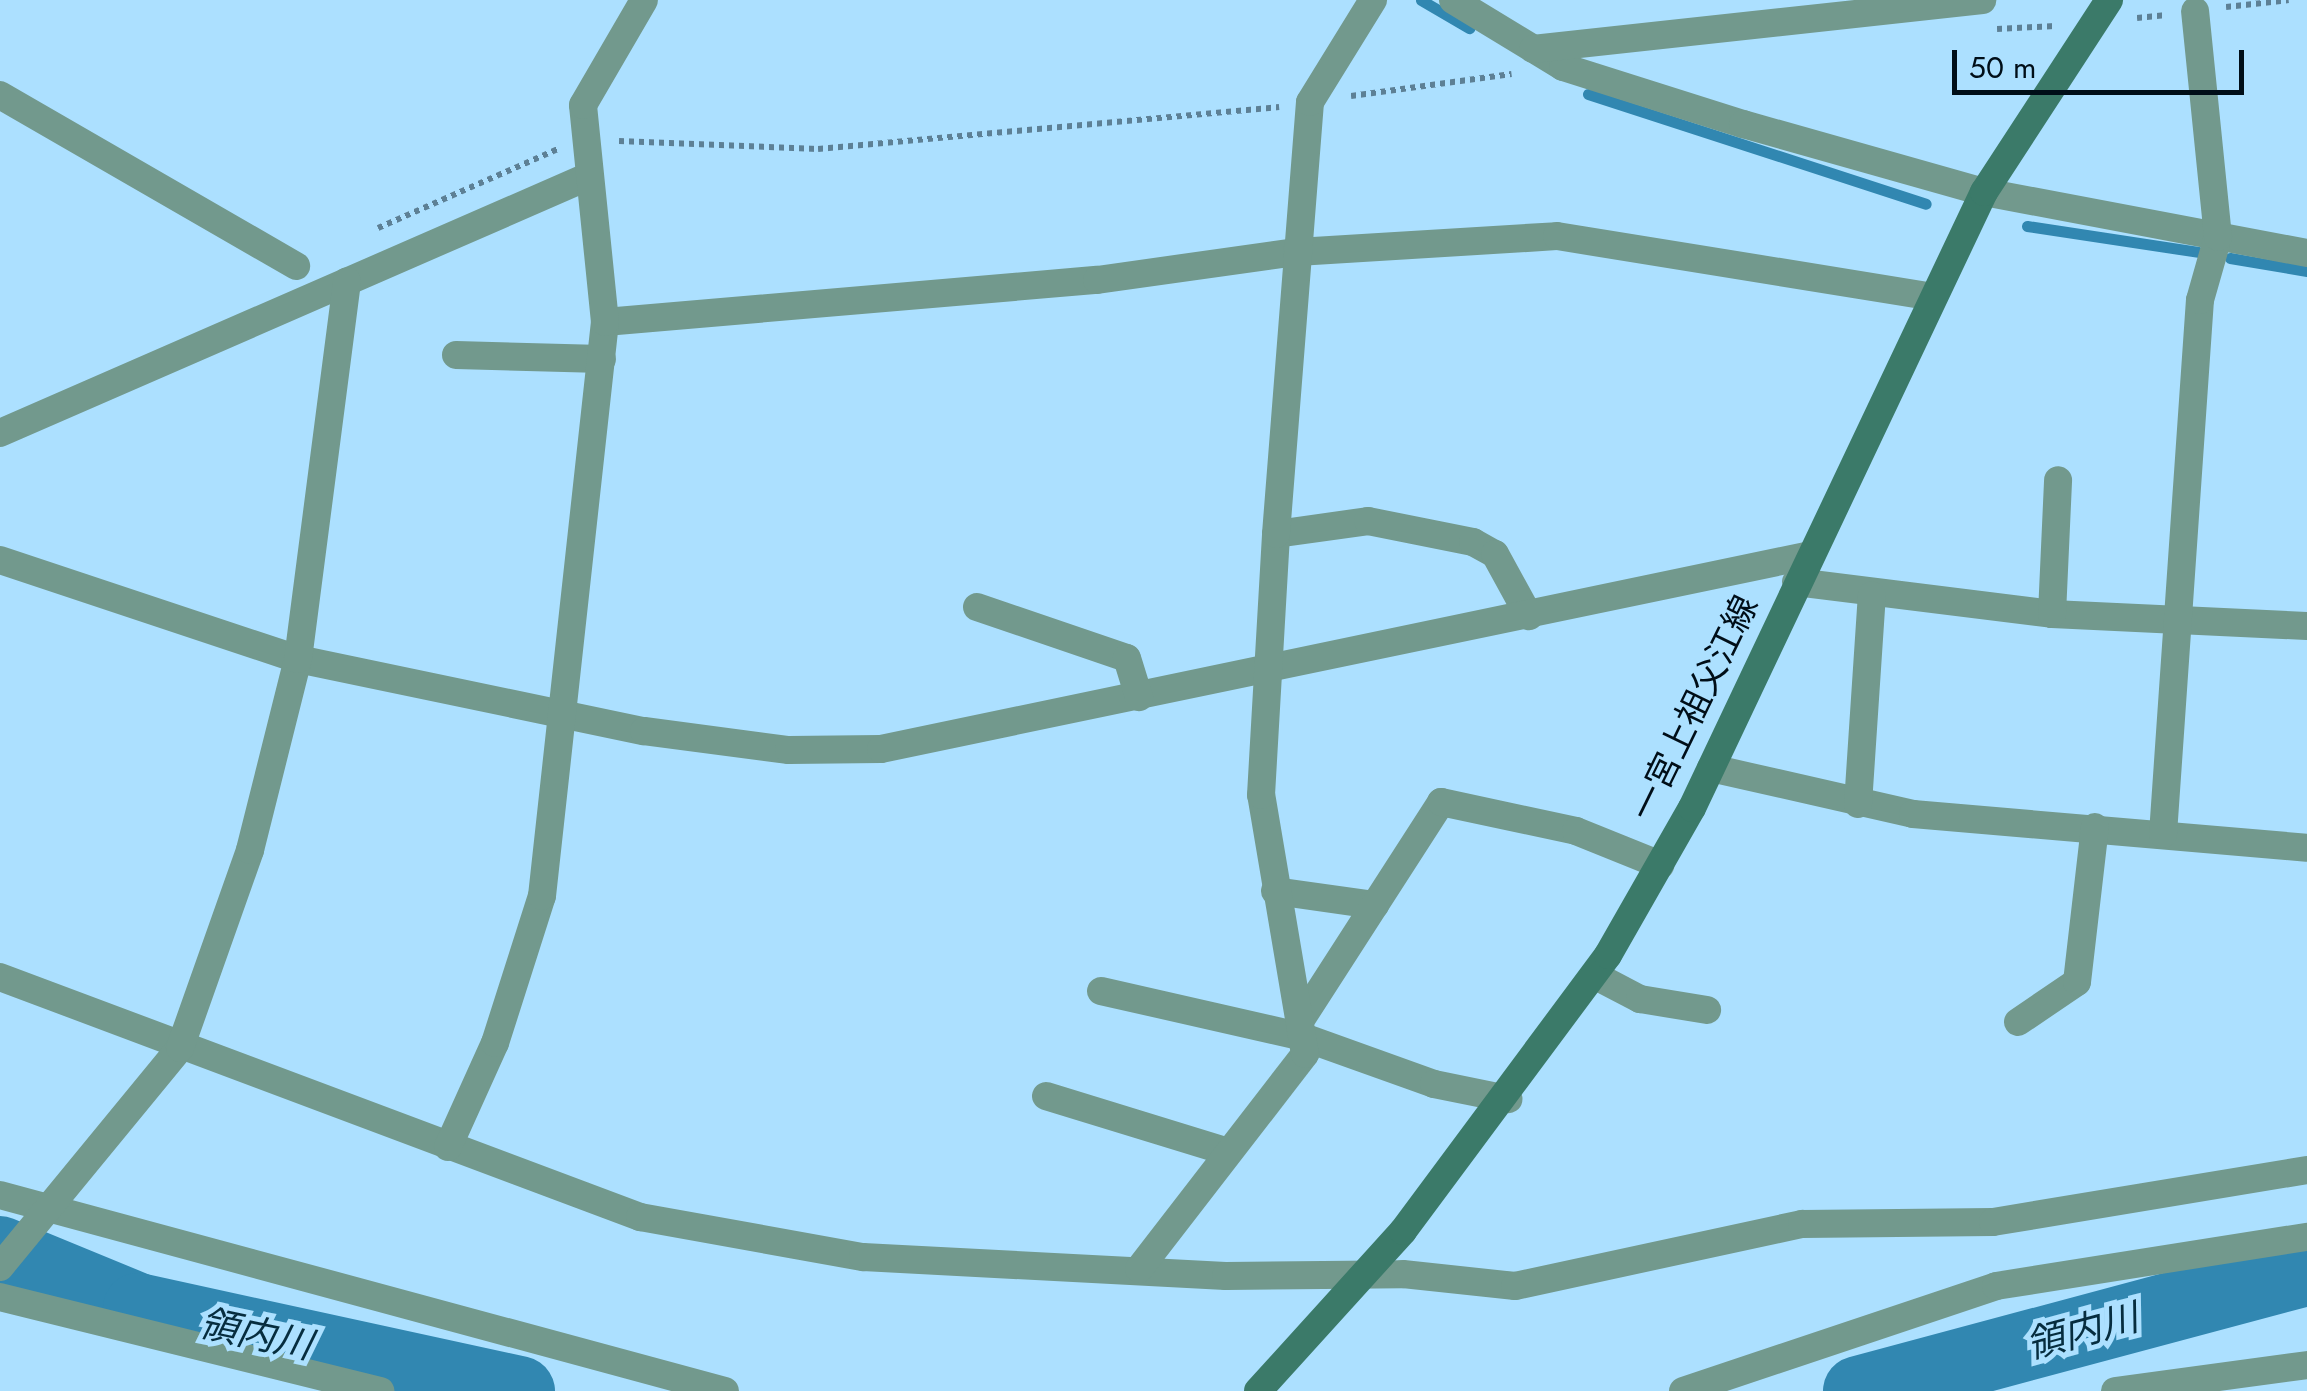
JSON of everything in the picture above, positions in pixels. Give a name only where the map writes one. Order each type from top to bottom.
[{"type":"main road","name":"一宮上祖父江線","points":[[1258,1391],[1358,1280],[1508,1099],[1594,975],[1660,865],[1711,768],[1929,296],[1984,192],[2109,0]]},
{"type":"street","points":[[448,1147],[495,1043],[542,896],[568,714],[605,322],[582,105],[644,0]]},
{"type":"street","points":[[1139,1269],[1225,1151],[1305,1054],[1261,796],[1276,534],[1310,102],[1373,0]]},
{"type":"street","points":[[1454,0],[1534,49],[1742,124],[1984,192],[2307,253]]},
{"type":"street","points":[[1534,49],[1982,0]]},
{"type":"street","points":[[2163,834],[2184,621],[2200,300],[2218,237],[2194,11]]},
{"type":"street","points":[[0,95],[296,266]]},
{"type":"street","points":[[0,433],[587,177]]},
{"type":"street","points":[[605,322],[1097,280],[1297,252],[1556,236],[1929,296]]},
{"type":"street","points":[[0,1268],[180,1048],[250,850],[298,659],[347,281]]},
{"type":"street","points":[[456,355],[602,359]]},
{"type":"street","points":[[2052,614],[2058,480]]},
{"type":"street","points":[[1276,534],[1368,522],[1473,542],[1495,554],[1529,616]]},
{"type":"street","points":[[0,560],[298,659],[568,714],[789,750],[881,749],[1529,616],[1801,569],[1872,595],[2052,614],[2307,626]]},
{"type":"street","points":[[1858,804],[1872,595]]},
{"type":"street","points":[[978,608],[1127,658],[1139,697]]},
{"type":"street","points":[[1711,768],[1858,804],[2307,848]]},
{"type":"street","points":[[1302,1028],[1441,802],[1576,831],[1660,865]]},
{"type":"street","points":[[2018,1022],[2077,982],[2094,827]]},
{"type":"street","points":[[1275,891],[1375,905]]},
{"type":"street","points":[[1594,975],[1640,999],[1707,1010]]},
{"type":"street","points":[[0,977],[180,1048],[640,1217],[845,1254],[1358,1280],[1403,1274],[1515,1286],[1802,1224],[1993,1222],[2307,1170]]},
{"type":"street","points":[[1101,990],[1302,1028],[1434,1084],[1508,1099]]},
{"type":"street","points":[[1046,1096],[1225,1151]]},
{"type":"street","points":[[0,1195],[43,1215],[725,1391]]},
{"type":"street","points":[[1683,1391],[1996,1286],[2307,1237]]},
{"type":"street","points":[[0,1297],[381,1391]]},
{"type":"street","points":[[2116,1391],[2307,1365]]},
{"type":"waterway","points":[[1421,0],[1469,28]]},
{"type":"waterway","points":[[1588,94],[1926,204]]},
{"type":"waterway","points":[[2027,226],[2198,252]]},
{"type":"waterway","points":[[2230,258],[2307,271]]},
{"type":"waterway","name":"領内川","points":[[0,1251],[138,1308],[520,1391]]},
{"type":"waterway","name":"領内川","points":[[1858,1391],[2307,1271]]}]
